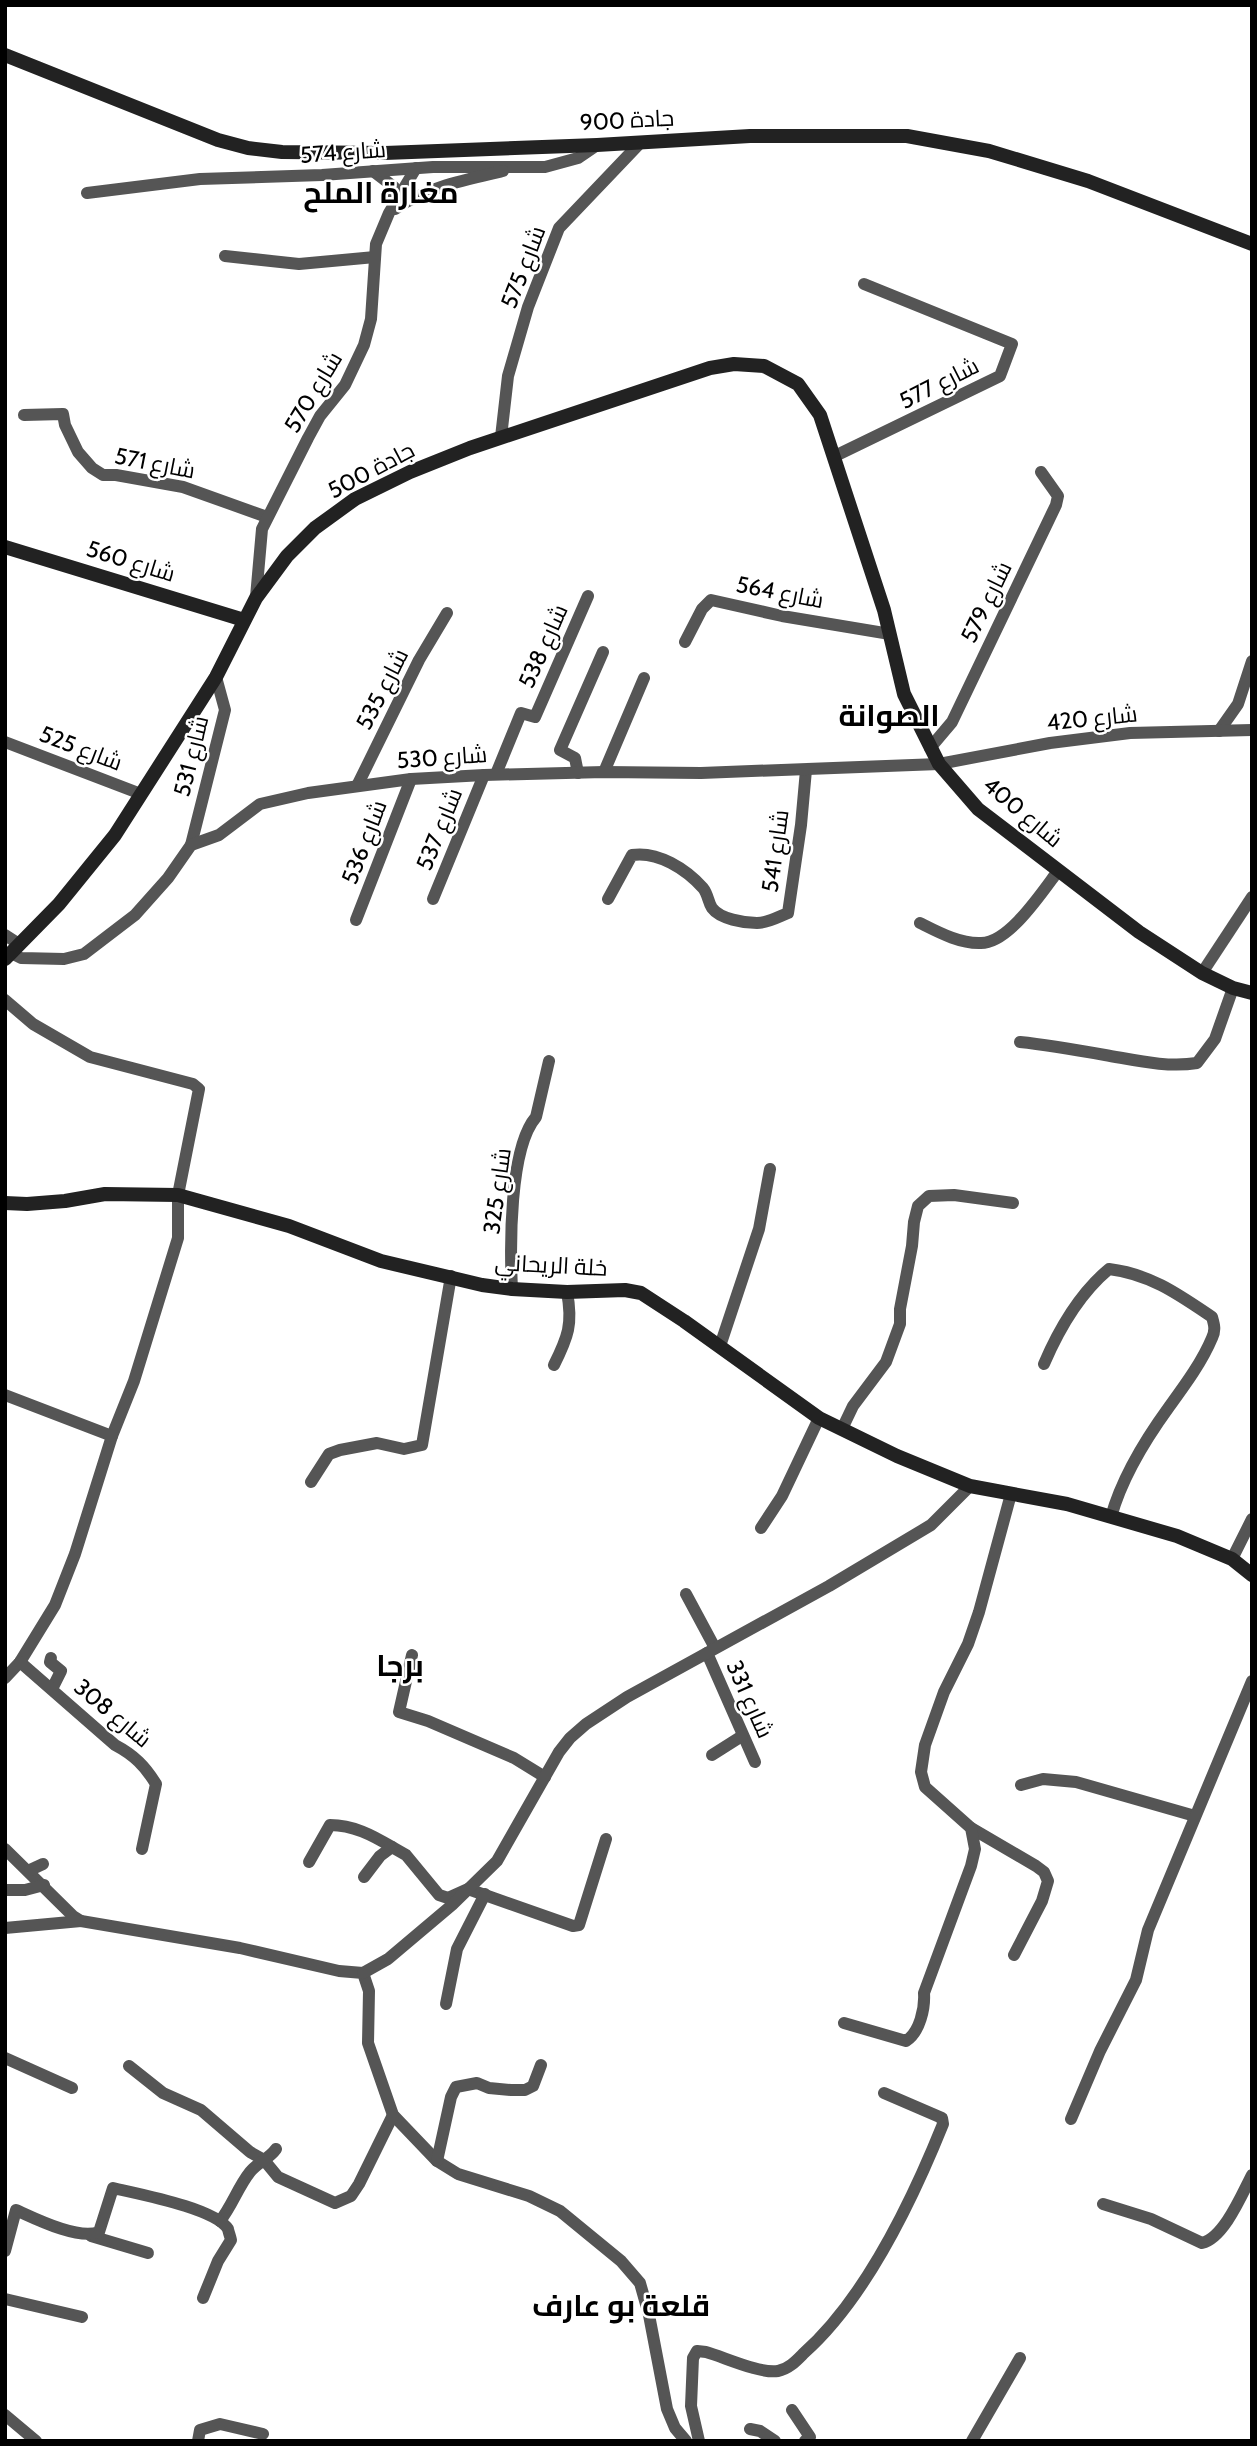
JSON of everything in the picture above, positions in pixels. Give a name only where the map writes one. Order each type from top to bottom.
[{"type":"main road","name":"جادة 900","points":[[5,55],[218,140],[248,148],[282,152],[385,153],[750,136],[907,136],[989,151],[1088,181],[1252,244]]},
{"type":"main road","name":"جادة 500","points":[[12,952],[59,904],[107,845],[216,677],[256,598],[287,556],[315,528],[355,499],[410,472],[501,437],[710,369],[748,363],[764,366],[798,384],[820,415],[835,456]]},
{"type":"main road","name":"شارع 400","points":[[835,456],[890,634],[904,694],[939,764],[978,810],[1139,932],[1202,973],[1233,988],[1252,993]]},
{"type":"main road","name":"شارع 560","points":[[5,547],[244,620]]},
{"type":"main road","name":"خلة الريحاني","points":[[5,1203],[27,1205],[105,1194],[178,1195],[289,1226],[382,1261],[482,1284],[512,1289],[567,1292],[625,1290],[641,1293],[819,1418],[897,1456],[970,1486],[1067,1504],[1177,1536],[1232,1559],[1252,1575]]},
{"type":"street","name":"شارع 575","points":[[501,437],[508,376],[528,307],[559,228],[641,142]]},
{"type":"street","name":"شارع 574","points":[[87,193],[200,179],[322,175],[416,168],[545,167],[578,158],[597,145]]},
{"type":"street","name":"شارع 570","points":[[256,598],[262,529],[320,416],[345,385],[364,345],[370,320],[378,237],[416,168]]},
{"type":"street","points":[[389,213],[407,200],[476,177],[520,168]]},
{"type":"street","points":[[373,171],[394,187],[389,213]]},
{"type":"street","points":[[225,256],[299,264],[375,257]]},
{"type":"street","name":"شارع 577","points":[[835,456],[1000,376],[1012,344],[864,284]]},
{"type":"street","name":"شارع 571","points":[[24,415],[63,414],[65,425],[78,452],[92,468],[103,475],[183,487],[267,517]]},
{"type":"street","name":"شارع 579","points":[[930,748],[952,722],[1056,505],[1058,496],[1041,472]]},
{"type":"street","name":"شارع 538","points":[[490,774],[521,713],[535,716],[588,596]]},
{"type":"street","name":"شارع 564","points":[[685,642],[702,610],[711,600],[782,616],[890,634]]},
{"type":"street","name":"شارع 535","points":[[357,786],[419,660],[447,612]]},
{"type":"street","points":[[578,773],[575,758],[560,750],[603,652]]},
{"type":"street","points":[[1219,730],[1238,704],[1252,661]]},
{"type":"street","name":"شارع 531","points":[[191,845],[225,710],[216,677]]},
{"type":"street","points":[[604,772],[644,678]]},
{"type":"street","name":"شارع 420","points":[[939,764],[1038,745],[1130,733],[1252,730]]},
{"type":"street","name":"شارع 525","points":[[5,742],[141,794]]},
{"type":"street","name":"شارع 530","points":[[191,845],[219,835],[260,804],[308,793],[411,779],[490,774],[701,773],[939,764]]},
{"type":"street","name":"شارع 541","points":[[608,899],[632,855],[642,854],[658,856],[704,889],[712,908],[721,916],[757,923],[788,913],[806,770]]},
{"type":"street","name":"شارع 537","points":[[433,899],[490,774]]},
{"type":"street","name":"شارع 536","points":[[356,920],[411,779]]},
{"type":"street","points":[[5,935],[12,952],[21,958],[64,959],[84,954],[135,915],[168,878],[191,845]]},
{"type":"street","points":[[920,923],[962,941],[982,944],[999,939],[1011,929],[1058,871]]},
{"type":"street","points":[[1202,973],[1252,897]]},
{"type":"street","points":[[1020,1042],[1182,1066],[1197,1063],[1215,1040],[1233,988]]},
{"type":"street","points":[[5,1000],[33,1024],[90,1056],[193,1084],[199,1089],[178,1195],[177,1238],[134,1381],[112,1436],[75,1554],[55,1605],[20,1662],[5,1678]]},
{"type":"street","name":"شارع 325","points":[[512,1289],[510,1240],[519,1155],[536,1117],[549,1061]]},
{"type":"street","points":[[720,1346],[759,1229],[770,1169]]},
{"type":"street","points":[[842,1429],[853,1406],[886,1362],[900,1324],[900,1309],[918,1206],[929,1196],[954,1195],[1013,1203]]},
{"type":"street","points":[[1044,1364],[1075,1306],[1095,1281],[1109,1269],[1132,1272],[1150,1279],[1212,1317],[1215,1326],[1213,1336],[1183,1389],[1132,1465],[1111,1517]]},
{"type":"street","points":[[311,1482],[329,1454],[341,1450],[377,1443],[404,1449],[422,1445],[451,1276]]},
{"type":"street","points":[[554,1365],[569,1335],[571,1312],[567,1292]]},
{"type":"street","points":[[5,1395],[112,1436]]},
{"type":"street","points":[[761,1528],[782,1496],[819,1418]]},
{"type":"street","points":[[5,1928],[81,1921],[240,1948],[339,1971],[363,1973],[388,1959],[497,1861],[559,1752],[586,1724],[627,1697],[829,1586],[931,1525],[970,1486]]},
{"type":"street","points":[[1011,1494],[972,1633],[944,1692],[925,1745],[921,1772],[925,1787],[971,1828],[1044,1872],[1048,1881],[1042,1901],[1014,1955]]},
{"type":"street","points":[[1232,1559],[1252,1519]]},
{"type":"street","name":"شارع 331","points":[[686,1594],[711,1651],[742,1736],[755,1762]]},
{"type":"street","points":[[412,1655],[399,1712],[428,1721],[514,1758],[545,1777]]},
{"type":"street","points":[[51,1658],[50,1662],[61,1671],[52,1689]]},
{"type":"street","name":"شارع 308","points":[[20,1662],[115,1745],[145,1767],[156,1784],[142,1849]]},
{"type":"street","points":[[1071,2119],[1100,2051],[1136,1980],[1148,1930],[1252,1681]]},
{"type":"street","points":[[712,1755],[742,1736]]},
{"type":"street","points":[[1021,1785],[1043,1779],[1076,1782],[1195,1816]]},
{"type":"street","points":[[309,1862],[330,1825],[345,1825],[406,1855],[439,1895],[448,1898],[468,1889],[573,1926],[579,1925],[606,1839]]},
{"type":"street","points":[[844,2023],[906,2041],[912,2037],[925,2007],[924,1993],[971,1866],[975,1849],[971,1828]]},
{"type":"street","points":[[365,1877],[380,1856],[392,1847]]},
{"type":"street","points":[[5,1849],[81,1921]]},
{"type":"street","points":[[16,1877],[27,1868],[43,1864]]},
{"type":"street","points":[[5,1890],[25,1890],[44,1885]]},
{"type":"street","points":[[446,2004],[457,1949],[485,1894]]},
{"type":"street","points":[[363,1973],[369,1991],[368,2043],[393,2115],[437,2161],[457,2174],[529,2196],[560,2211],[621,2261],[640,2283],[667,2409],[675,2428],[686,2441]]},
{"type":"street","points":[[5,2058],[72,2088]]},
{"type":"street","points":[[437,2161],[451,2097],[456,2087],[477,2083],[489,2088],[525,2090],[533,2086],[541,2065]]},
{"type":"street","points":[[129,2066],[163,2093],[201,2110],[250,2152],[264,2160],[278,2177],[335,2203],[351,2196],[359,2185],[393,2115]]},
{"type":"street","points":[[699,2441],[691,2406],[693,2358],[697,2351],[706,2351],[770,2371],[787,2368],[836,2321],[891,2235],[921,2178],[943,2124],[942,2118],[884,2093]]},
{"type":"street","points":[[220,2221],[231,2208],[250,2172],[270,2158],[276,2149]]},
{"type":"street","points":[[1103,2204],[1151,2219],[1202,2243],[1209,2241],[1222,2229],[1252,2175]]},
{"type":"street","points":[[90,2236],[99,2232],[113,2188],[163,2200],[220,2221],[228,2230],[231,2240],[218,2261],[203,2298]]},
{"type":"street","points":[[5,2251],[11,2208],[47,2224],[148,2253]]},
{"type":"street","points":[[5,2299],[82,2317]]},
{"type":"street","points":[[972,2441],[1020,2358]]},
{"type":"street","points":[[792,2410],[810,2437],[805,2441]]},
{"type":"street","points":[[5,2416],[36,2441]]},
{"type":"street","points":[[198,2441],[201,2430],[220,2424],[263,2434]]},
{"type":"street","points":[[750,2429],[760,2431],[775,2441]]},
{"type":"district","name":"مغارة الملح","points":[[381,193]]},
{"type":"district","name":"الصوانة","points":[[889,716]]},
{"type":"district","name":"برجا","points":[[400,1666]]},
{"type":"district","name":"قلعة بو عارف","points":[[621,2306]]}]
